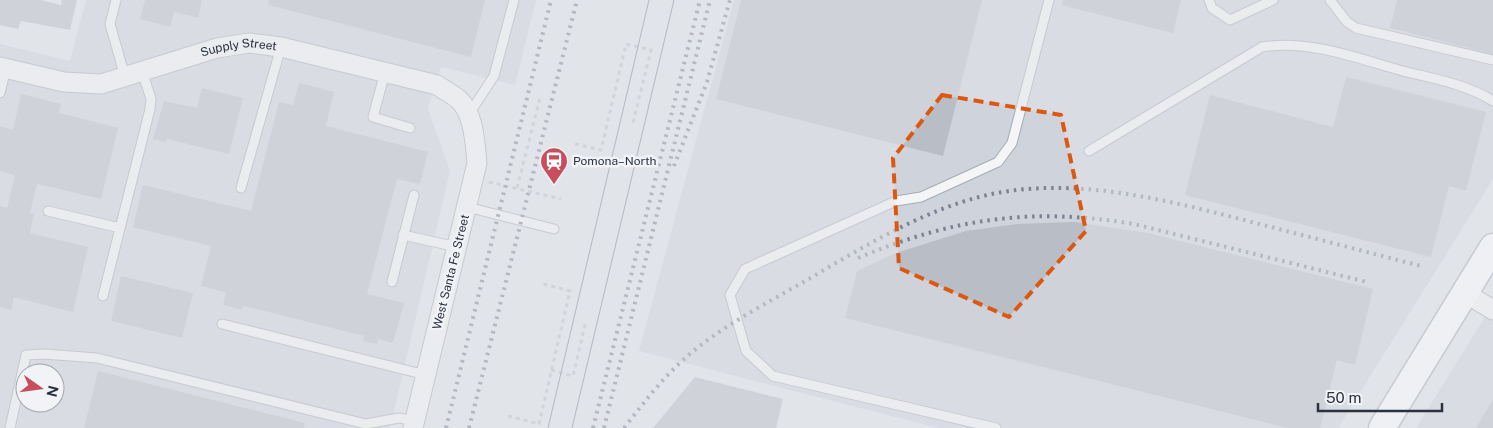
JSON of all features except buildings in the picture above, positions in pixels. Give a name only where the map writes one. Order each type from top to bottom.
[{"type":"main road","points":[[1382,428],[1493,247]]},
{"type":"street","name":"Supply Street","points":[[3,68],[84,84],[101,84],[233,44],[265,44],[438,86],[459,100],[469,115]]},
{"type":"street","name":"West Santa Fe Street","points":[[414,424],[477,163],[475,137],[469,115]]},
{"type":"street","points":[[1465,293],[1493,310]]},
{"type":"lane","points":[[103,296],[151,99],[134,74],[110,24],[116,0]]},
{"type":"lane","points":[[469,115],[494,76],[514,0]]},
{"type":"lane","points":[[996,428],[773,376],[746,351],[730,295],[745,269],[896,202],[921,197],[998,162],[1012,143],[1049,0]]},
{"type":"lane","points":[[1209,0],[1212,8],[1230,20],[1273,0]]},
{"type":"lane","points":[[1330,0],[1347,22],[1356,28],[1493,60]]},
{"type":"lane","points":[[1089,150],[1262,48],[1278,44],[1332,52],[1475,90],[1493,101]]},
{"type":"lane","points":[[241,188],[281,47]]},
{"type":"lane","points":[[0,92],[3,68]]},
{"type":"lane","points":[[384,72],[373,117],[410,128]]},
{"type":"lane","points":[[392,282],[414,194]]},
{"type":"lane","points":[[467,207],[554,229]]},
{"type":"lane","points":[[48,211],[120,228]]},
{"type":"lane","points":[[404,236],[457,247]]},
{"type":"lane","points":[[222,324],[426,375]]},
{"type":"lane","points":[[10,428],[26,355],[44,354],[97,358],[366,424],[399,418],[414,424]]},
{"type":"path","points":[[576,144],[601,150],[626,44],[651,50],[633,124]]},
{"type":"path","points":[[517,188],[540,98]]},
{"type":"path","points":[[474,178],[561,199]]},
{"type":"path","points":[[508,416],[539,424],[570,291],[540,283]]},
{"type":"path","points":[[551,370],[572,376],[586,322]]},
{"type":"highlighted area","points":[[942,95],[1061,115],[1086,231],[1009,317],[899,268],[893,158]]},
{"type":"shaded area","points":[[86,0],[536,0],[515,85],[441,67],[428,109],[450,171],[390,428],[0,428],[0,44],[70,61]]},
{"type":"shaded area","points":[[734,0],[1493,0],[1493,179],[1338,428],[938,428],[639,351]]},
{"type":"shaded area","points":[[1493,304],[1493,428],[1416,428]]},
{"type":"tram line","points":[[548,428],[649,0]]},
{"type":"tram line","points":[[572,428],[674,0]]},
{"type":"railway","points":[[446,428],[551,0]]},
{"type":"railway","points":[[469,428],[577,0]]},
{"type":"railway","points":[[593,428],[700,0]]},
{"type":"railway","points":[[604,428],[710,0]]},
{"type":"railway","points":[[674,166],[707,82],[730,0]]},
{"type":"railway","points":[[624,428],[674,369],[697,348],[728,326],[885,235],[942,209],[1000,193],[1038,188],[1076,188],[1115,192],[1230,216],[1421,266]]},
{"type":"railway","points":[[858,258],[927,233],[961,225],[1027,217],[1061,217],[1134,224],[1367,282]]},
{"type":"place","name":"Pomona–North","points":[[554,185]]}]
